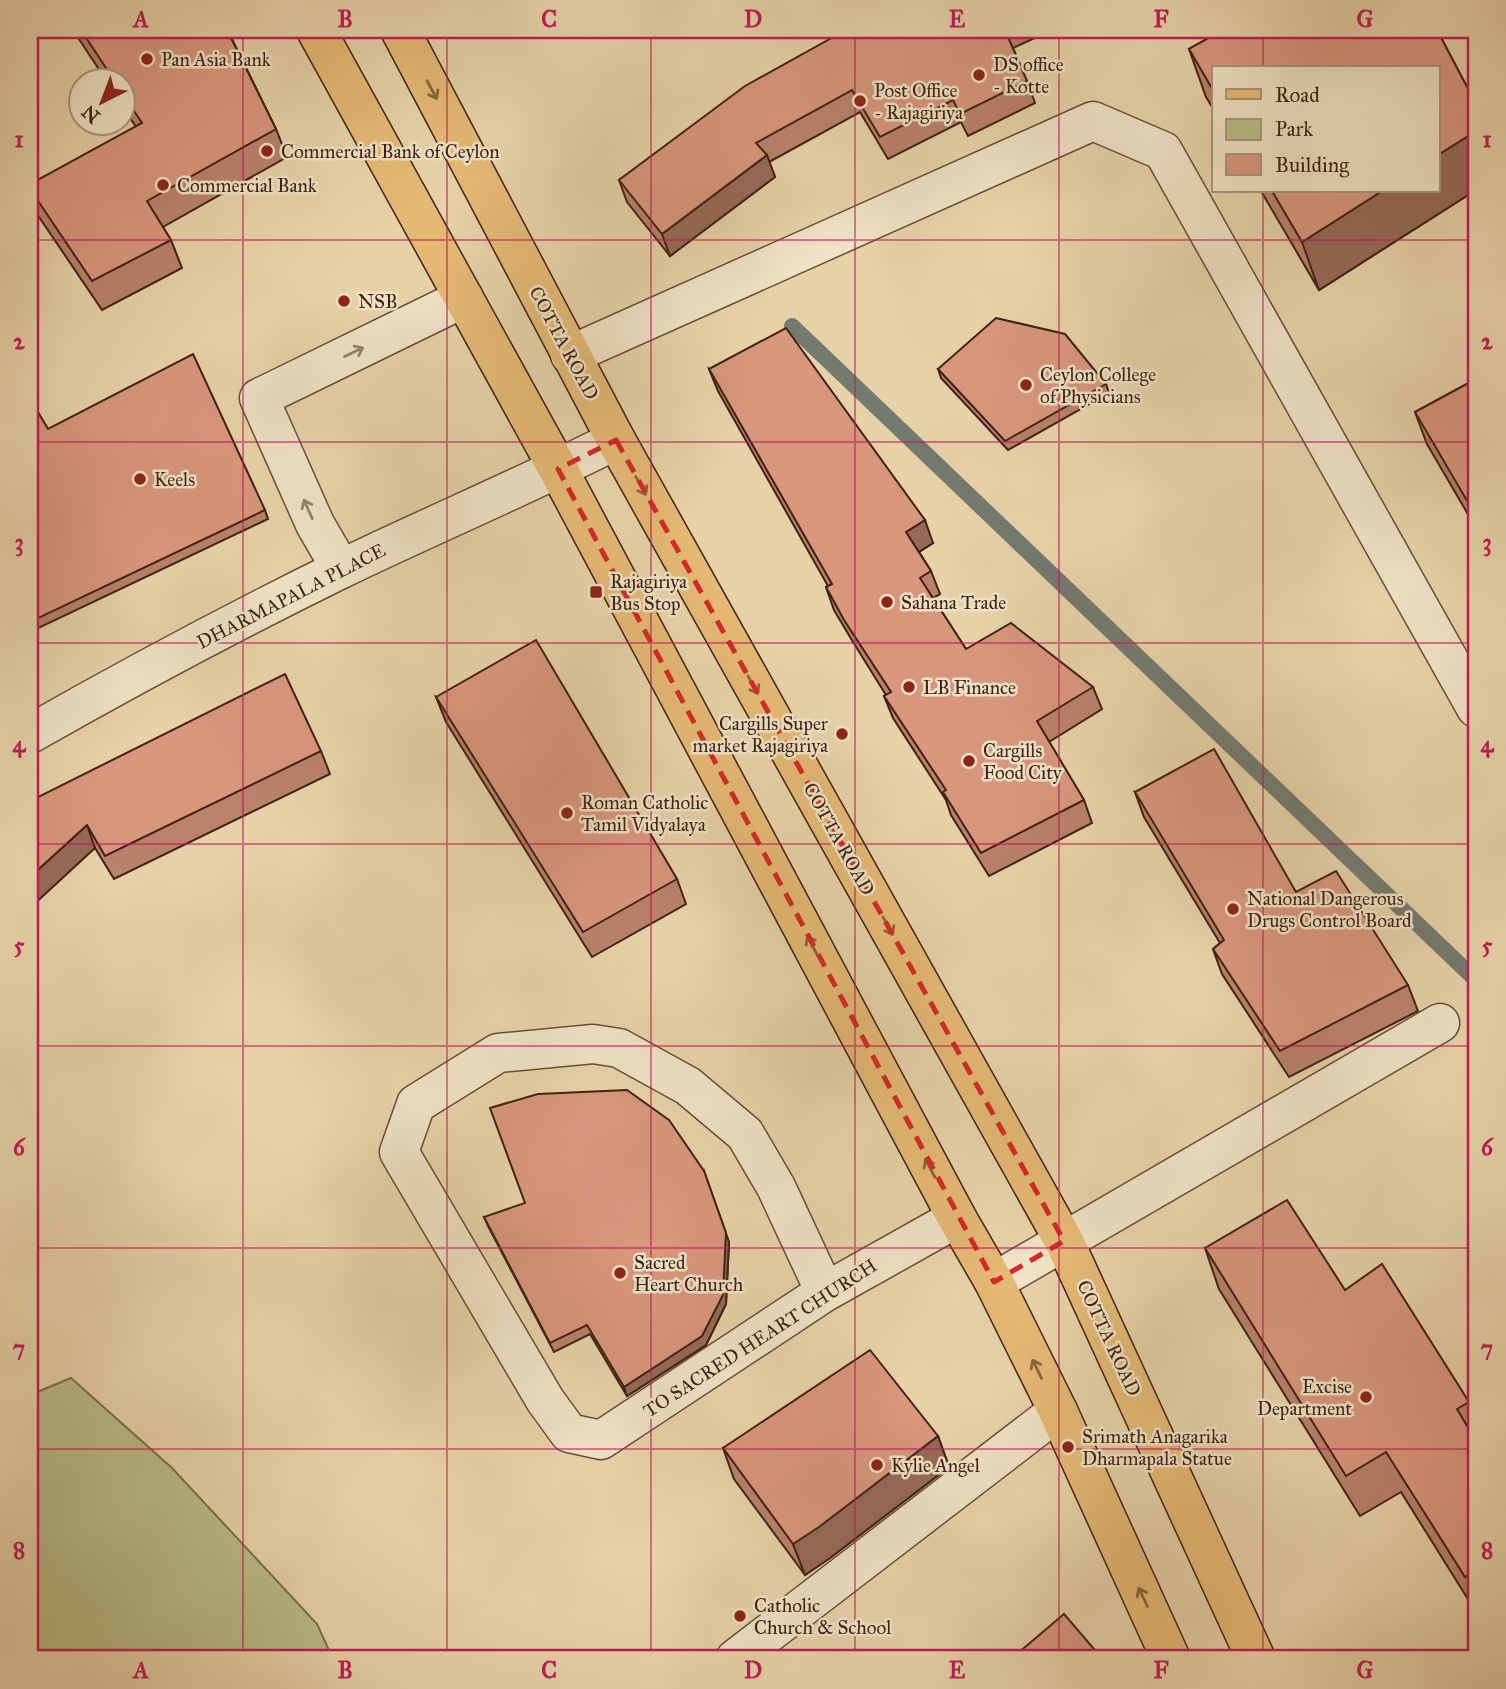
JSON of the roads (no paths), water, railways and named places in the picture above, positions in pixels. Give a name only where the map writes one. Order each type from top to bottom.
[{"type":"main road","points":[[316,30],[558,469],[957,1218],[994,1282],[1058,1411],[1171,1659]]},
{"type":"main road","name":"COTTA ROAD","points":[[400,30],[616,440],[1065,1241],[1256,1659]]},
{"type":"street","points":[[570,355],[1093,121],[1163,151],[1476,708]]},
{"type":"street","points":[[341,569],[315,524],[259,398],[464,298]]},
{"type":"street","name":"DHARMAPALA PLACE","points":[[30,734],[130,677],[341,569],[616,440]]},
{"type":"street","points":[[994,1282],[1440,1023]]},
{"type":"street","name":"TO SACRED HEART CHURCH","points":[[825,1292],[776,1187],[745,1134],[688,1086],[619,1048],[593,1044],[498,1053],[416,1104],[398,1152],[553,1411],[569,1433],[601,1440],[825,1292],[957,1218]]},
{"type":"street","points":[[735,1659],[1058,1411]]},
{"type":"waterway","points":[[792,326],[1476,980]]},
{"type":"place","name":"Pan Asia Bank","points":[[147,59]]},
{"type":"place","name":"DS office - Kotte","points":[[979,75]]},
{"type":"place","name":"Post Office - Rajagiriya","points":[[860,101]]},
{"type":"place","name":"Commercial Bank of Ceylon","points":[[267,151]]},
{"type":"place","name":"Commercial Bank","points":[[163,185]]},
{"type":"place","name":"NSB","points":[[344,301]]},
{"type":"place","name":"Ceylon College of Physicians","points":[[1026,385]]},
{"type":"place","name":"Keels","points":[[140,479]]},
{"type":"place","name":"Rajagiriya Bus Stop","points":[[596,592]]},
{"type":"place","name":"Sahana Trade","points":[[887,602]]},
{"type":"place","name":"LB Finance","points":[[909,687]]},
{"type":"place","name":"Cargills Super market Rajagiriya","points":[[842,734]]},
{"type":"place","name":"Cargills Food City","points":[[969,761]]},
{"type":"place","name":"Roman Catholic Tamil Vidyalaya","points":[[567,813]]},
{"type":"place","name":"National Dangerous Drugs Control Board","points":[[1233,909]]},
{"type":"place","name":"Sacred Heart Church","points":[[620,1273]]},
{"type":"place","name":"Excise Department","points":[[1366,1397]]},
{"type":"place","name":"Srimath Anagarika Dharmapala Statue","points":[[1068,1447]]},
{"type":"place","name":"Kylie Angel","points":[[877,1465]]},
{"type":"place","name":"Catholic Church & School","points":[[740,1616]]}]
